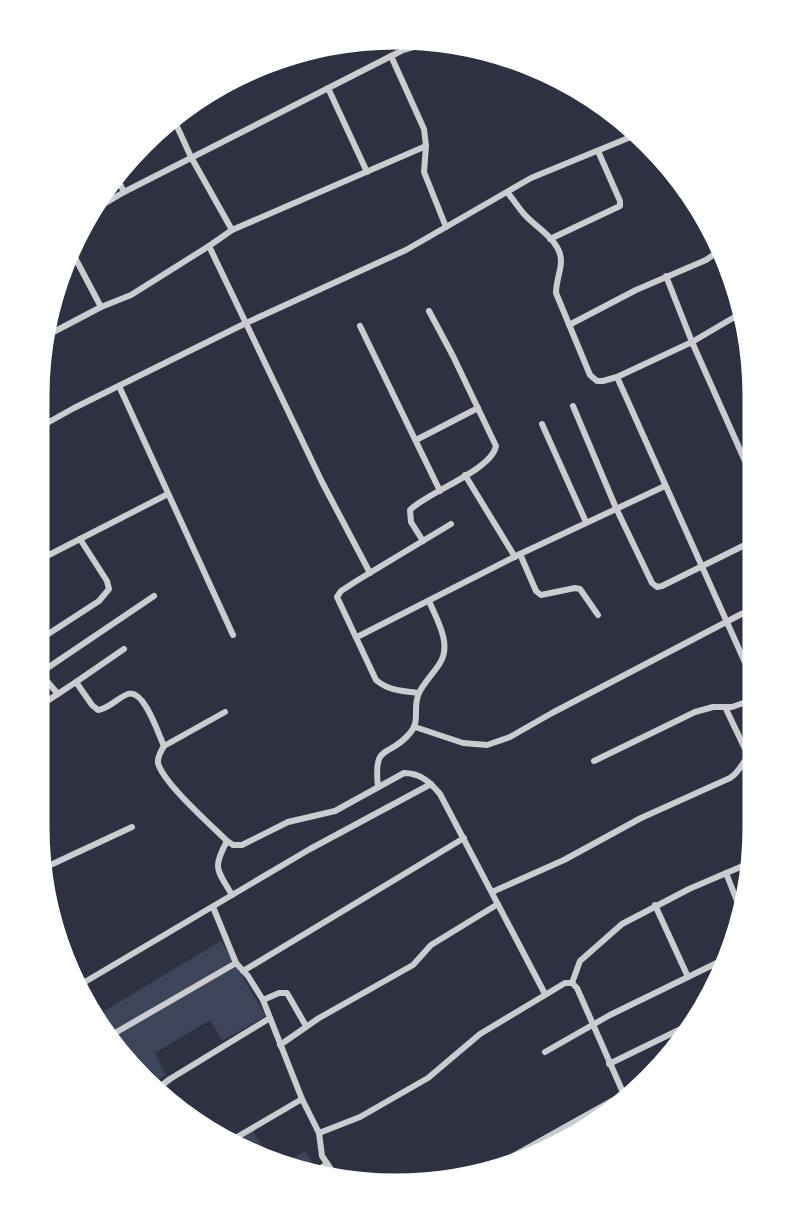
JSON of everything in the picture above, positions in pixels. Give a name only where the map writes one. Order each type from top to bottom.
[{"type":"street","points":[[108,201],[191,157],[391,56],[410,49]]},
{"type":"street","points":[[391,56],[424,129],[426,181],[446,227]]},
{"type":"street","points":[[328,88],[367,172]]},
{"type":"street","points":[[177,126],[191,157],[232,230]]},
{"type":"street","points":[[48,423],[74,408],[246,323],[406,250],[531,178],[629,138]]},
{"type":"street","points":[[54,332],[101,307],[131,295],[232,230],[426,146]]},
{"type":"street","points":[[550,239],[620,206],[620,201],[598,151]]},
{"type":"street","points":[[120,184],[124,192]]},
{"type":"street","points":[[507,192],[559,251],[561,261],[556,293],[590,375],[597,381],[616,377],[693,342],[735,317]]},
{"type":"street","points":[[209,246],[322,482],[370,573]]},
{"type":"street","points":[[569,325],[714,254]]},
{"type":"street","points":[[76,259],[101,307]]},
{"type":"street","points":[[666,276],[744,458]]},
{"type":"street","points":[[423,541],[411,522],[410,510],[495,453],[496,446],[429,311]]},
{"type":"street","points":[[360,326],[440,491]]},
{"type":"street","points":[[616,377],[744,660]]},
{"type":"street","points":[[119,386],[233,635]]},
{"type":"street","points":[[573,406],[616,508],[652,583],[657,587],[744,546]]},
{"type":"street","points":[[416,440],[478,408]]},
{"type":"street","points":[[542,424],[586,522]]},
{"type":"street","points":[[465,475],[517,556],[536,591],[541,595],[580,589],[598,615]]},
{"type":"street","points":[[357,637],[586,522],[665,486]]},
{"type":"street","points":[[48,555],[168,494]]},
{"type":"street","points":[[419,693],[392,690],[376,680],[337,597],[341,591],[451,524]]},
{"type":"street","points":[[48,634],[99,601],[109,589],[107,581],[80,539]]},
{"type":"street","points":[[48,667],[154,596]]},
{"type":"street","points":[[378,787],[376,767],[378,758],[409,735],[415,727],[416,702],[419,693],[442,661],[446,648],[429,601]]},
{"type":"street","points":[[415,727],[463,743],[487,745],[510,737],[744,612]]},
{"type":"street","points":[[48,700],[124,649]]},
{"type":"street","points":[[76,682],[98,710],[105,709],[127,695],[134,693],[139,695],[164,746]]},
{"type":"street","points":[[48,683],[58,694]]},
{"type":"street","points":[[594,761],[695,712],[713,707],[732,707],[744,703]]},
{"type":"street","points":[[725,707],[744,743]]},
{"type":"street","points":[[225,712],[164,746],[158,763],[173,785],[226,841],[233,845],[249,843],[288,822],[335,811],[404,773],[413,773],[431,784],[440,794],[545,994]]},
{"type":"street","points":[[492,892],[572,855],[641,818],[730,778],[740,772],[744,765]]},
{"type":"street","points":[[85,982],[310,849],[431,784]]},
{"type":"street","points":[[50,865],[132,827]]},
{"type":"street","points":[[243,971],[464,838]]},
{"type":"street","points":[[226,841],[217,862],[217,869],[232,895]]},
{"type":"street","points":[[572,983],[580,961],[622,924],[655,905],[742,866]]},
{"type":"street","points":[[726,873],[736,899]]},
{"type":"street","points":[[280,1045],[306,1026],[413,964],[431,945],[498,904]]},
{"type":"street","points":[[655,905],[688,977]]},
{"type":"street","points":[[213,907],[236,963],[263,1000],[302,1099],[319,1132],[319,1148],[330,1168]]},
{"type":"street","points":[[116,1033],[236,963]]},
{"type":"street","points":[[545,1052],[593,1024],[717,963]]},
{"type":"street","points":[[319,1132],[360,1117],[428,1078],[480,1034],[559,985],[572,983]]},
{"type":"street","points":[[572,983],[577,988],[622,1092]]},
{"type":"street","points":[[263,1000],[279,993],[287,993],[306,1026]]},
{"type":"street","points":[[163,1085],[270,1018]]},
{"type":"street","points":[[609,1064],[678,1030]]},
{"type":"street","points":[[238,1137],[302,1099]]},
{"type":"street","points":[[524,1151],[595,1112]]},
{"type":"street","points":[[323,1167],[327,1164]]},
{"type":"shaded area","points":[[221,941],[266,1016],[222,1041],[210,1020],[155,1053],[166,1075],[157,1080],[120,1039],[102,1012]]},
{"type":"shaded area","points":[[253,1131],[264,1150],[263,1149],[241,1138]]},
{"type":"shaded area","points":[[305,1151],[314,1165],[306,1163],[292,1159]]}]
